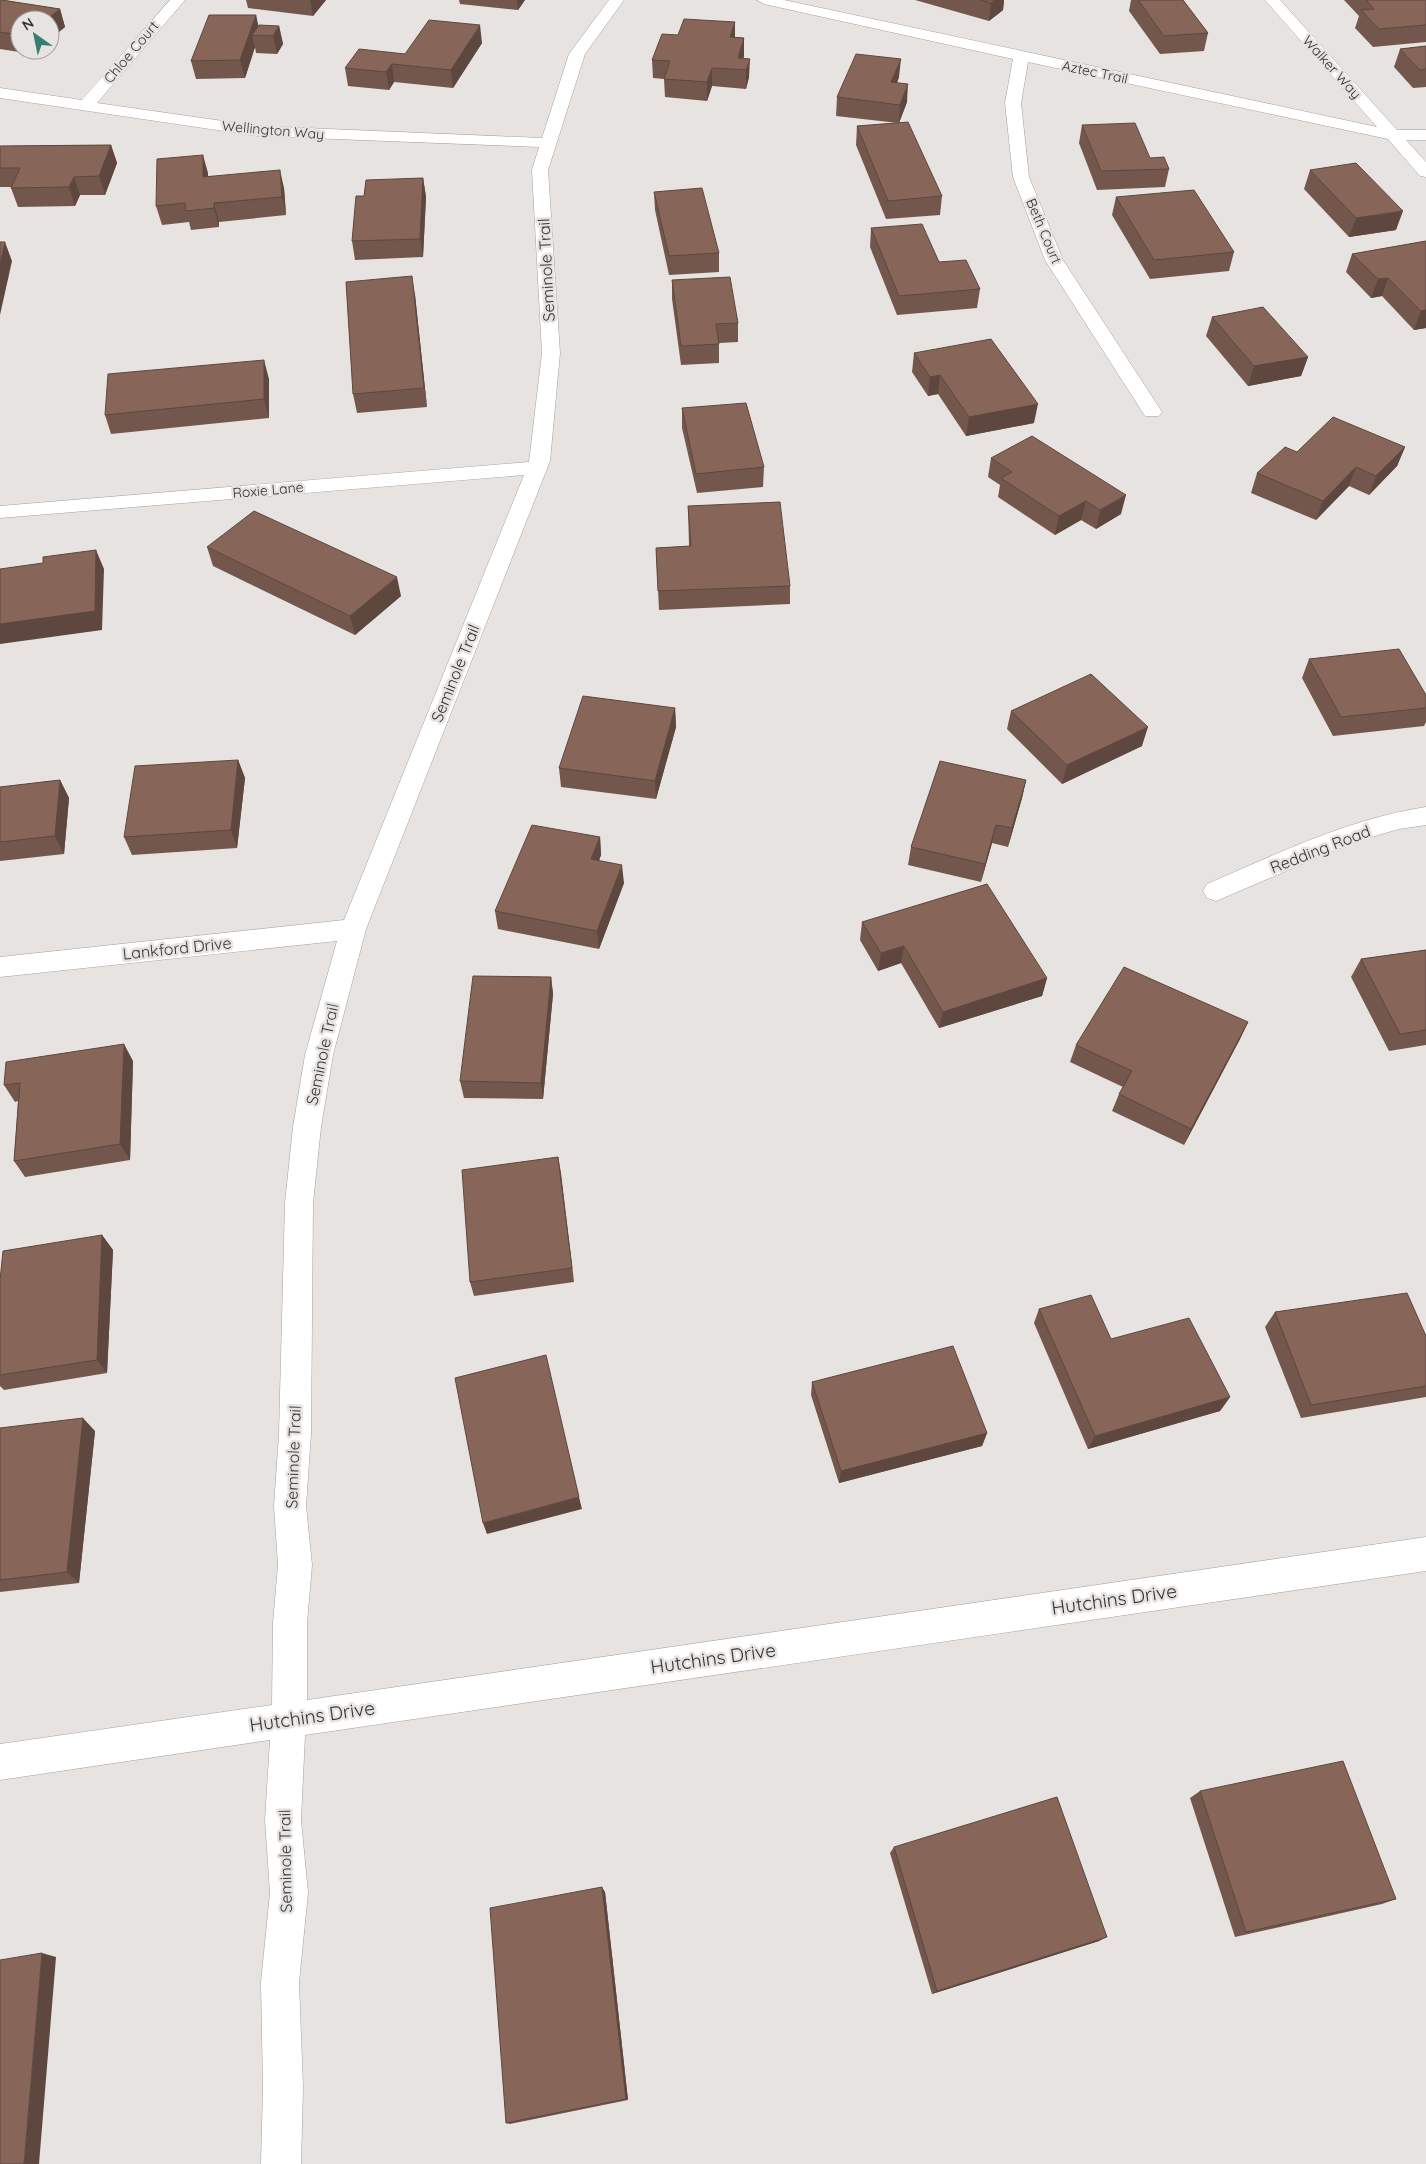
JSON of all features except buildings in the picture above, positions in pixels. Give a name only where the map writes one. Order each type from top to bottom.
[{"type":"street","name":"Chloe Court","points":[[86,106],[158,20],[178,0]]},
{"type":"street","name":"Seminole Trail","points":[[281,2164],[283,2087],[280,1982],[289,1893],[283,1820],[289,1720],[290,1623],[296,1565],[290,1506],[295,1434],[299,1203],[306,1127],[319,1055],[354,929],[540,462],[551,354],[540,170],[577,54],[617,0]]},
{"type":"street","name":"Aztec Trail","points":[[764,0],[1392,135],[1426,135]]},
{"type":"street","name":"Walker Way","points":[[1272,0],[1426,172]]},
{"type":"street","name":"Beth Court","points":[[1021,56],[1014,103],[1021,177],[1054,260],[1152,412]]},
{"type":"street","name":"Wellington Way","points":[[0,93],[258,131],[548,143]]},
{"type":"street","name":"Roxie Lane","points":[[0,512],[537,468]]},
{"type":"street","name":"Redding Road","points":[[1216,890],[1350,834],[1402,818],[1426,816]]},
{"type":"street","name":"Lankford Drive","points":[[0,966],[354,929]]},
{"type":"street","name":"Hutchins Drive","points":[[0,1762],[1426,1554]]}]
